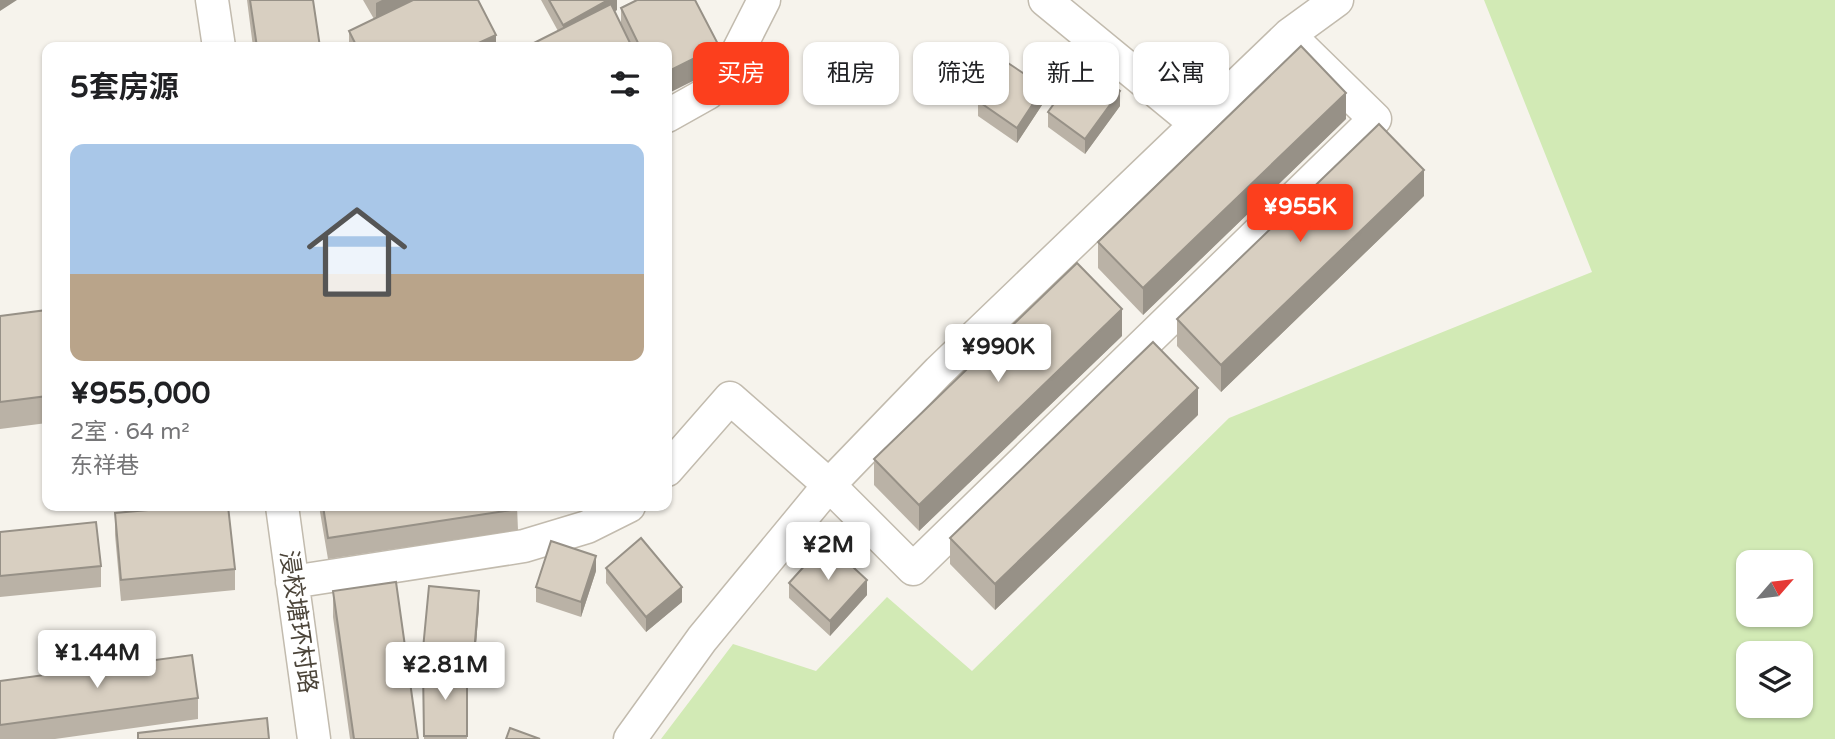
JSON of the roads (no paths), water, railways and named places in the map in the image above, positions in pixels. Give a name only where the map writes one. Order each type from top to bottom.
[{"type":"street","points":[[212,0],[218,42]]},
{"type":"street","points":[[672,114],[708,93],[728,71],[764,0]]},
{"type":"street","points":[[1045,0],[1196,124]]},
{"type":"street","points":[[630,739],[702,639],[829,485],[939,371],[1289,35],[1336,0]]},
{"type":"street","points":[[672,464],[730,398],[829,485],[913,569],[1375,119],[1289,35]]},
{"type":"street","name":"浸校塘环村路","points":[[283,511],[314,739]]},
{"type":"street","points":[[292,582],[524,546],[587,527],[619,511]]}]
